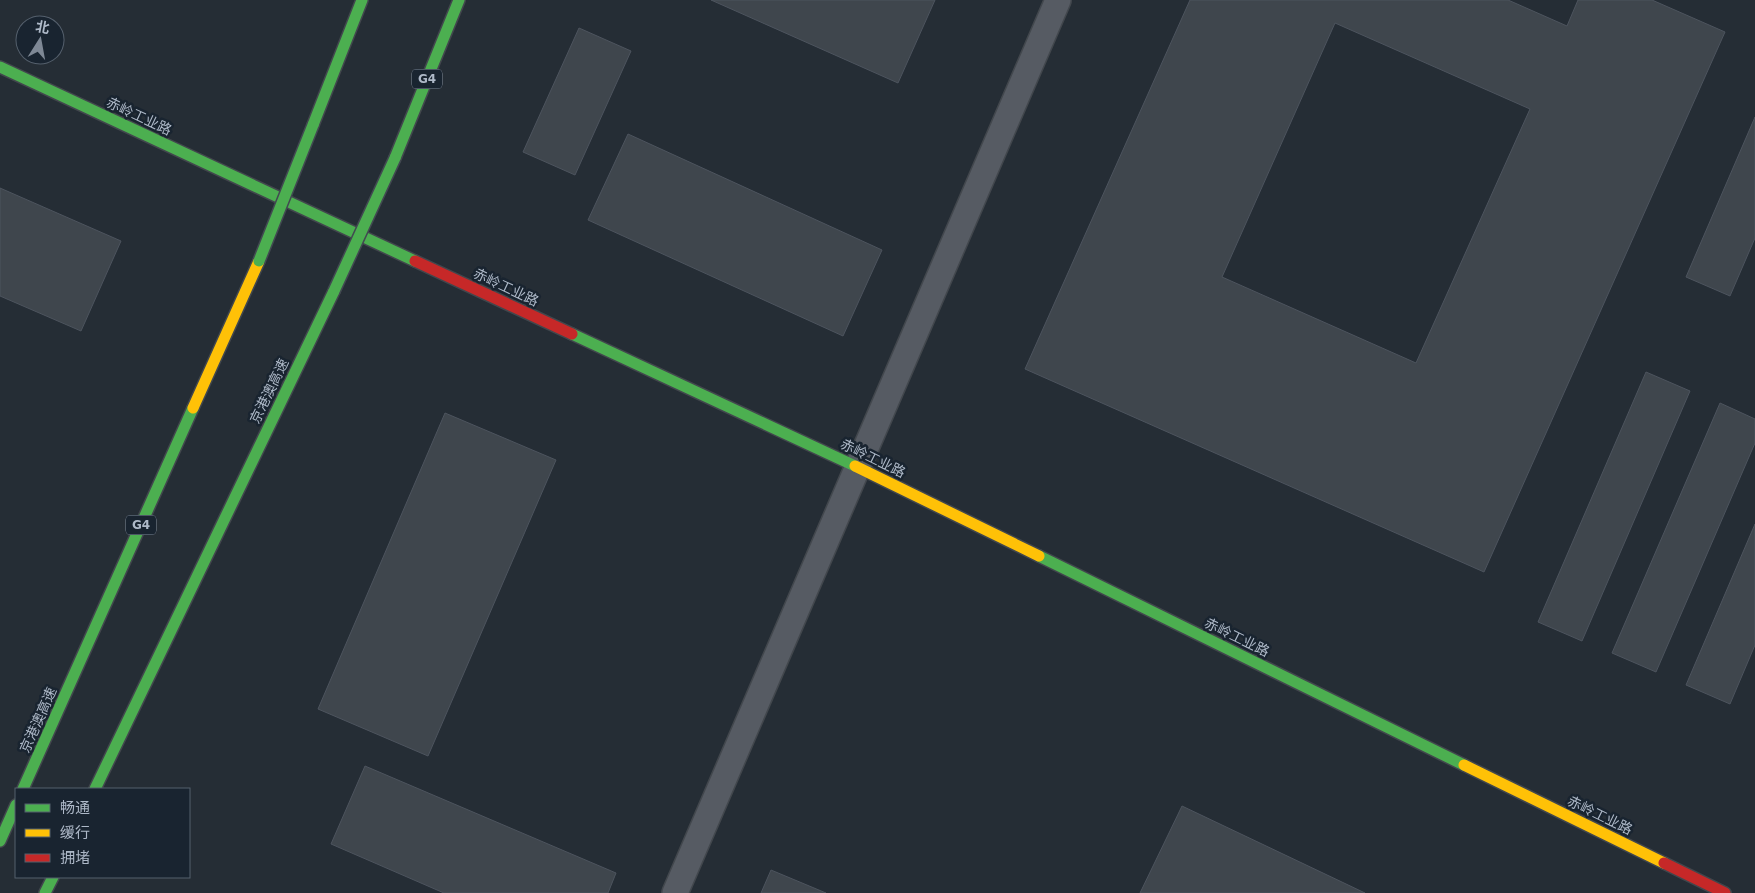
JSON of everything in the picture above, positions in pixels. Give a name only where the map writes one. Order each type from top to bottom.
[{"type":"main road","name":"京港澳高速","points":[[23,788],[259,261],[362,0]]},
{"type":"main road","name":"京港澳高速","points":[[95,788],[334,291],[395,158],[459,0]]},
{"type":"main road","name":"赤岭工业路","points":[[0,67],[859,468],[1725,893]]},
{"type":"main road","points":[[0,841],[15,807]]},
{"type":"main road","points":[[45,893],[52,878]]},
{"type":"street","points":[[675,893],[859,468],[1058,0]]},
{"type":"building","points":[[711,0],[935,0],[898,83]]},
{"type":"building","points":[[1190,0],[1508,0],[1567,26],[1578,0],[1652,0],[1725,32],[1484,572],[1025,369]],"holes":[[[1335,23],[1530,109],[1416,363],[1222,277]]]},
{"type":"building","points":[[579,28],[631,51],[575,175],[523,152]]},
{"type":"building","points":[[1755,117],[1755,238],[1730,296],[1686,277]]},
{"type":"building","points":[[628,134],[882,250],[843,336],[588,220]]},
{"type":"building","points":[[0,188],[121,241],[81,331],[0,296]]},
{"type":"building","points":[[1646,372],[1690,391],[1582,641],[1538,622]]},
{"type":"building","points":[[1720,403],[1755,419],[1755,443],[1656,672],[1612,653]]},
{"type":"building","points":[[445,413],[556,460],[428,756],[318,709]]},
{"type":"building","points":[[1755,524],[1755,645],[1730,704],[1686,685]]},
{"type":"building","points":[[365,766],[616,873],[608,893],[444,893],[331,844]]},
{"type":"building","points":[[1182,806],[1365,893],[1140,893]]},
{"type":"building","points":[[771,870],[826,893],[761,893]]},
{"type":"traffic: fast","points":[[313,125],[362,0]]},
{"type":"traffic: fast","points":[[395,158],[459,0]]},
{"type":"traffic: fast","points":[[0,67],[415,261]]},
{"type":"traffic: fast","points":[[259,261],[313,125]]},
{"type":"traffic: fast","points":[[334,291],[395,158]]},
{"type":"traffic: fast","points":[[95,788],[334,291]]},
{"type":"traffic: fast","points":[[572,334],[855,466]]},
{"type":"traffic: fast","points":[[23,788],[193,408]]},
{"type":"traffic: fast","points":[[1039,556],[1464,765]]},
{"type":"traffic: fast","points":[[0,841],[15,807]]},
{"type":"traffic: fast","points":[[45,893],[52,878]]},
{"type":"traffic: slow","points":[[193,408],[259,261]]},
{"type":"traffic: slow","points":[[855,466],[1039,556]]},
{"type":"traffic: slow","points":[[1464,765],[1664,863]]},
{"type":"traffic: jam","points":[[415,261],[572,334]]},
{"type":"traffic: jam","points":[[1664,863],[1725,893]]}]
